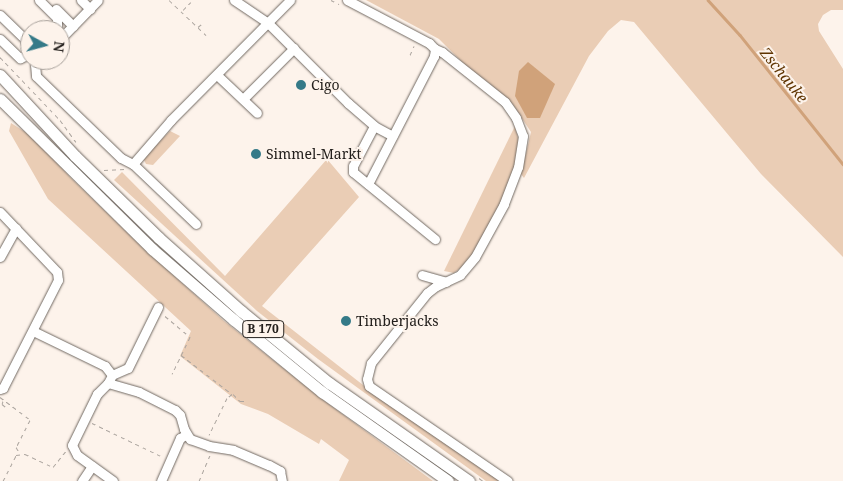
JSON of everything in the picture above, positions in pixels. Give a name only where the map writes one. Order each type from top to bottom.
[{"type":"main road","name":"B 170","points":[[0,75],[75,156],[159,238],[241,311],[329,383],[472,478]]},
{"type":"main road","name":"B 170","points":[[0,99],[152,249],[234,320],[322,392],[448,481]]},
{"type":"street","points":[[39,0],[58,20]]},
{"type":"street","points":[[46,0],[73,26]]},
{"type":"street","points":[[81,0],[90,9]]},
{"type":"street","points":[[70,29],[98,0]]},
{"type":"street","points":[[234,0],[267,22],[374,126],[393,136]]},
{"type":"street","points":[[133,164],[172,120],[290,0]]},
{"type":"street","points":[[347,0],[429,42],[435,49],[442,52],[505,102],[516,118],[523,136],[518,167],[497,220],[468,266],[460,275],[427,294],[371,362],[367,380],[369,386],[508,481]]},
{"type":"street","points":[[0,15],[20,34]]},
{"type":"street","points":[[0,38],[20,58]]},
{"type":"street","points":[[243,99],[294,48]]},
{"type":"street","points":[[368,184],[434,56],[435,49]]},
{"type":"street","points":[[36,70],[36,76],[121,158],[133,164],[196,224]]},
{"type":"street","points":[[217,75],[257,113]]},
{"type":"street","points":[[374,126],[352,170],[435,239]]},
{"type":"street","points":[[0,212],[57,272],[58,280],[33,331],[0,389]]},
{"type":"street","points":[[0,257],[16,228]]},
{"type":"street","points":[[422,275],[446,282]]},
{"type":"street","points":[[113,481],[74,451],[72,445],[97,394],[110,379],[128,368],[157,308]]},
{"type":"street","points":[[33,331],[104,366],[110,379],[175,410],[180,415],[186,435],[190,439],[209,446],[234,450],[269,464],[280,471],[282,481]]},
{"type":"street","points":[[161,481],[180,438],[186,435]]},
{"type":"street","points":[[82,481],[92,466]]},
{"type":"path","points":[[170,0],[206,35]]},
{"type":"path","points":[[181,11],[191,2]]},
{"type":"path","points":[[198,27],[203,23]]},
{"type":"path","points":[[0,57],[21,82],[39,96],[76,142]]},
{"type":"path","points":[[34,99],[39,96]]},
{"type":"path","points":[[107,176],[101,170],[123,170],[133,164]]},
{"type":"path","points":[[157,308],[190,337],[172,374]]},
{"type":"path","points":[[181,356],[240,401],[247,401]]},
{"type":"path","points":[[200,481],[209,446],[227,398],[232,394]]},
{"type":"path","points":[[0,396],[30,420],[16,447],[20,454],[53,467],[72,445]]},
{"type":"path","points":[[4,400],[2,404],[8,408]]},
{"type":"path","points":[[84,419],[170,460]]},
{"type":"path","points":[[3,481],[16,455],[20,454]]},
{"type":"path","points":[[472,478],[483,481]]},
{"type":"shaded area","points":[[366,0],[843,0],[843,10],[831,10],[823,15],[818,24],[819,31],[843,69],[843,257],[761,174],[634,22],[621,20],[608,31],[589,56],[524,178],[521,174],[531,132],[513,105],[489,83],[468,68],[439,39]]},
{"type":"shaded area","points":[[528,62],[555,84],[540,118],[527,118],[515,96],[519,71]]},
{"type":"shaded area","points":[[11,123],[33,137],[71,178],[140,245],[224,321],[322,399],[433,481],[339,481],[349,460],[321,439],[319,444],[268,414],[241,404],[180,356],[191,331],[48,199],[9,131]]},
{"type":"shaded area","points":[[515,126],[519,142],[518,158],[507,191],[469,262],[454,273],[444,271]]},
{"type":"shaded area","points":[[170,131],[180,136],[153,165],[146,164],[143,158]]},
{"type":"shaded area","points":[[327,159],[359,197],[262,306],[372,392],[501,481],[486,481],[318,359],[257,311],[114,180],[122,172],[225,276]]},
{"type":"waterway","name":"Zschauke","points":[[708,0],[740,35],[843,164]]},
{"type":"place","name":"Cigo","points":[[301,85]]},
{"type":"place","name":"Simmel-Markt","points":[[256,154]]},
{"type":"place","name":"Timberjacks","points":[[346,321]]}]
